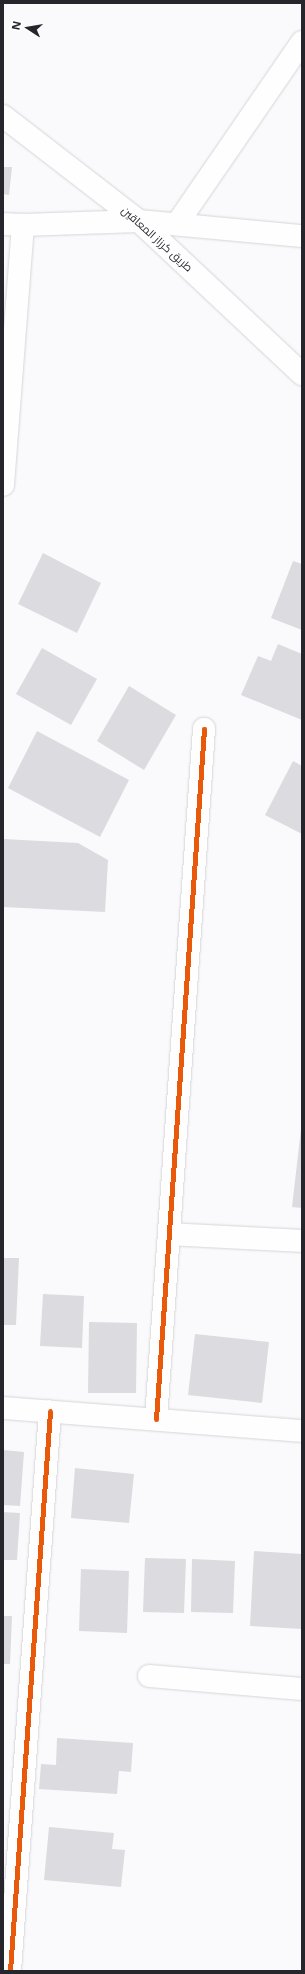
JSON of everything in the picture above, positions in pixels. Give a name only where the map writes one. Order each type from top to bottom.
[{"type":"street","points":[[177,224],[302,42]]},
{"type":"street","name":"طريق كرزاز المعاقين","points":[[3,116],[139,221],[302,374]]},
{"type":"street","points":[[3,485],[13,225],[139,221],[302,236]]},
{"type":"street","points":[[156,1419],[204,729]]},
{"type":"street","points":[[169,1234],[302,1241]]},
{"type":"street","points":[[3,1408],[302,1431]]},
{"type":"street","points":[[10,1971],[50,1411]]},
{"type":"street","points":[[149,1676],[302,1689]]},
{"type":"building","points":[[3,167],[12,167],[9,195],[3,194]]},
{"type":"building","points":[[43,553],[101,583],[77,633],[18,604]]},
{"type":"building","points":[[293,561],[302,564],[302,630],[271,618]]},
{"type":"building","points":[[278,644],[302,654],[302,720],[241,695],[258,656],[271,661]]},
{"type":"building","points":[[42,648],[97,679],[71,725],[16,694]]},
{"type":"building","points":[[129,686],[176,715],[144,770],[97,741]]},
{"type":"building","points":[[37,731],[129,780],[100,837],[8,788]]},
{"type":"building","points":[[293,761],[302,766],[302,834],[265,815]]},
{"type":"building","points":[[4,839],[78,843],[108,860],[105,912],[3,907]]},
{"type":"building","points":[[302,1129],[302,1208],[292,1207]]},
{"type":"building","points":[[3,1258],[19,1258],[16,1325],[3,1325]]},
{"type":"building","points":[[43,1294],[84,1296],[82,1348],[40,1346]]},
{"type":"building","points":[[89,1322],[137,1323],[136,1393],[88,1393]]},
{"type":"building","points":[[195,1334],[269,1342],[262,1403],[188,1395]]},
{"type":"building","points":[[3,1450],[24,1452],[20,1506],[3,1505]]},
{"type":"building","points":[[75,1468],[134,1474],[129,1523],[71,1518]]},
{"type":"building","points":[[3,1512],[20,1513],[17,1560],[3,1560]]},
{"type":"building","points":[[254,1551],[302,1554],[302,1629],[250,1626]]},
{"type":"building","points":[[145,1558],[186,1559],[184,1613],[143,1612]]},
{"type":"building","points":[[192,1559],[235,1561],[233,1613],[191,1612]]},
{"type":"building","points":[[81,1569],[129,1571],[127,1633],[79,1631]]},
{"type":"building","points":[[3,1616],[12,1616],[10,1664],[3,1664]]},
{"type":"building","points":[[57,1738],[133,1743],[131,1772],[119,1771],[117,1794],[39,1789],[41,1764],[56,1765]]},
{"type":"building","points":[[49,1827],[114,1833],[112,1849],[125,1850],[121,1887],[44,1880]]},
{"type":"cycle path","points":[[156,1419],[204,729]]},
{"type":"cycle path","points":[[10,1971],[50,1411]]}]
